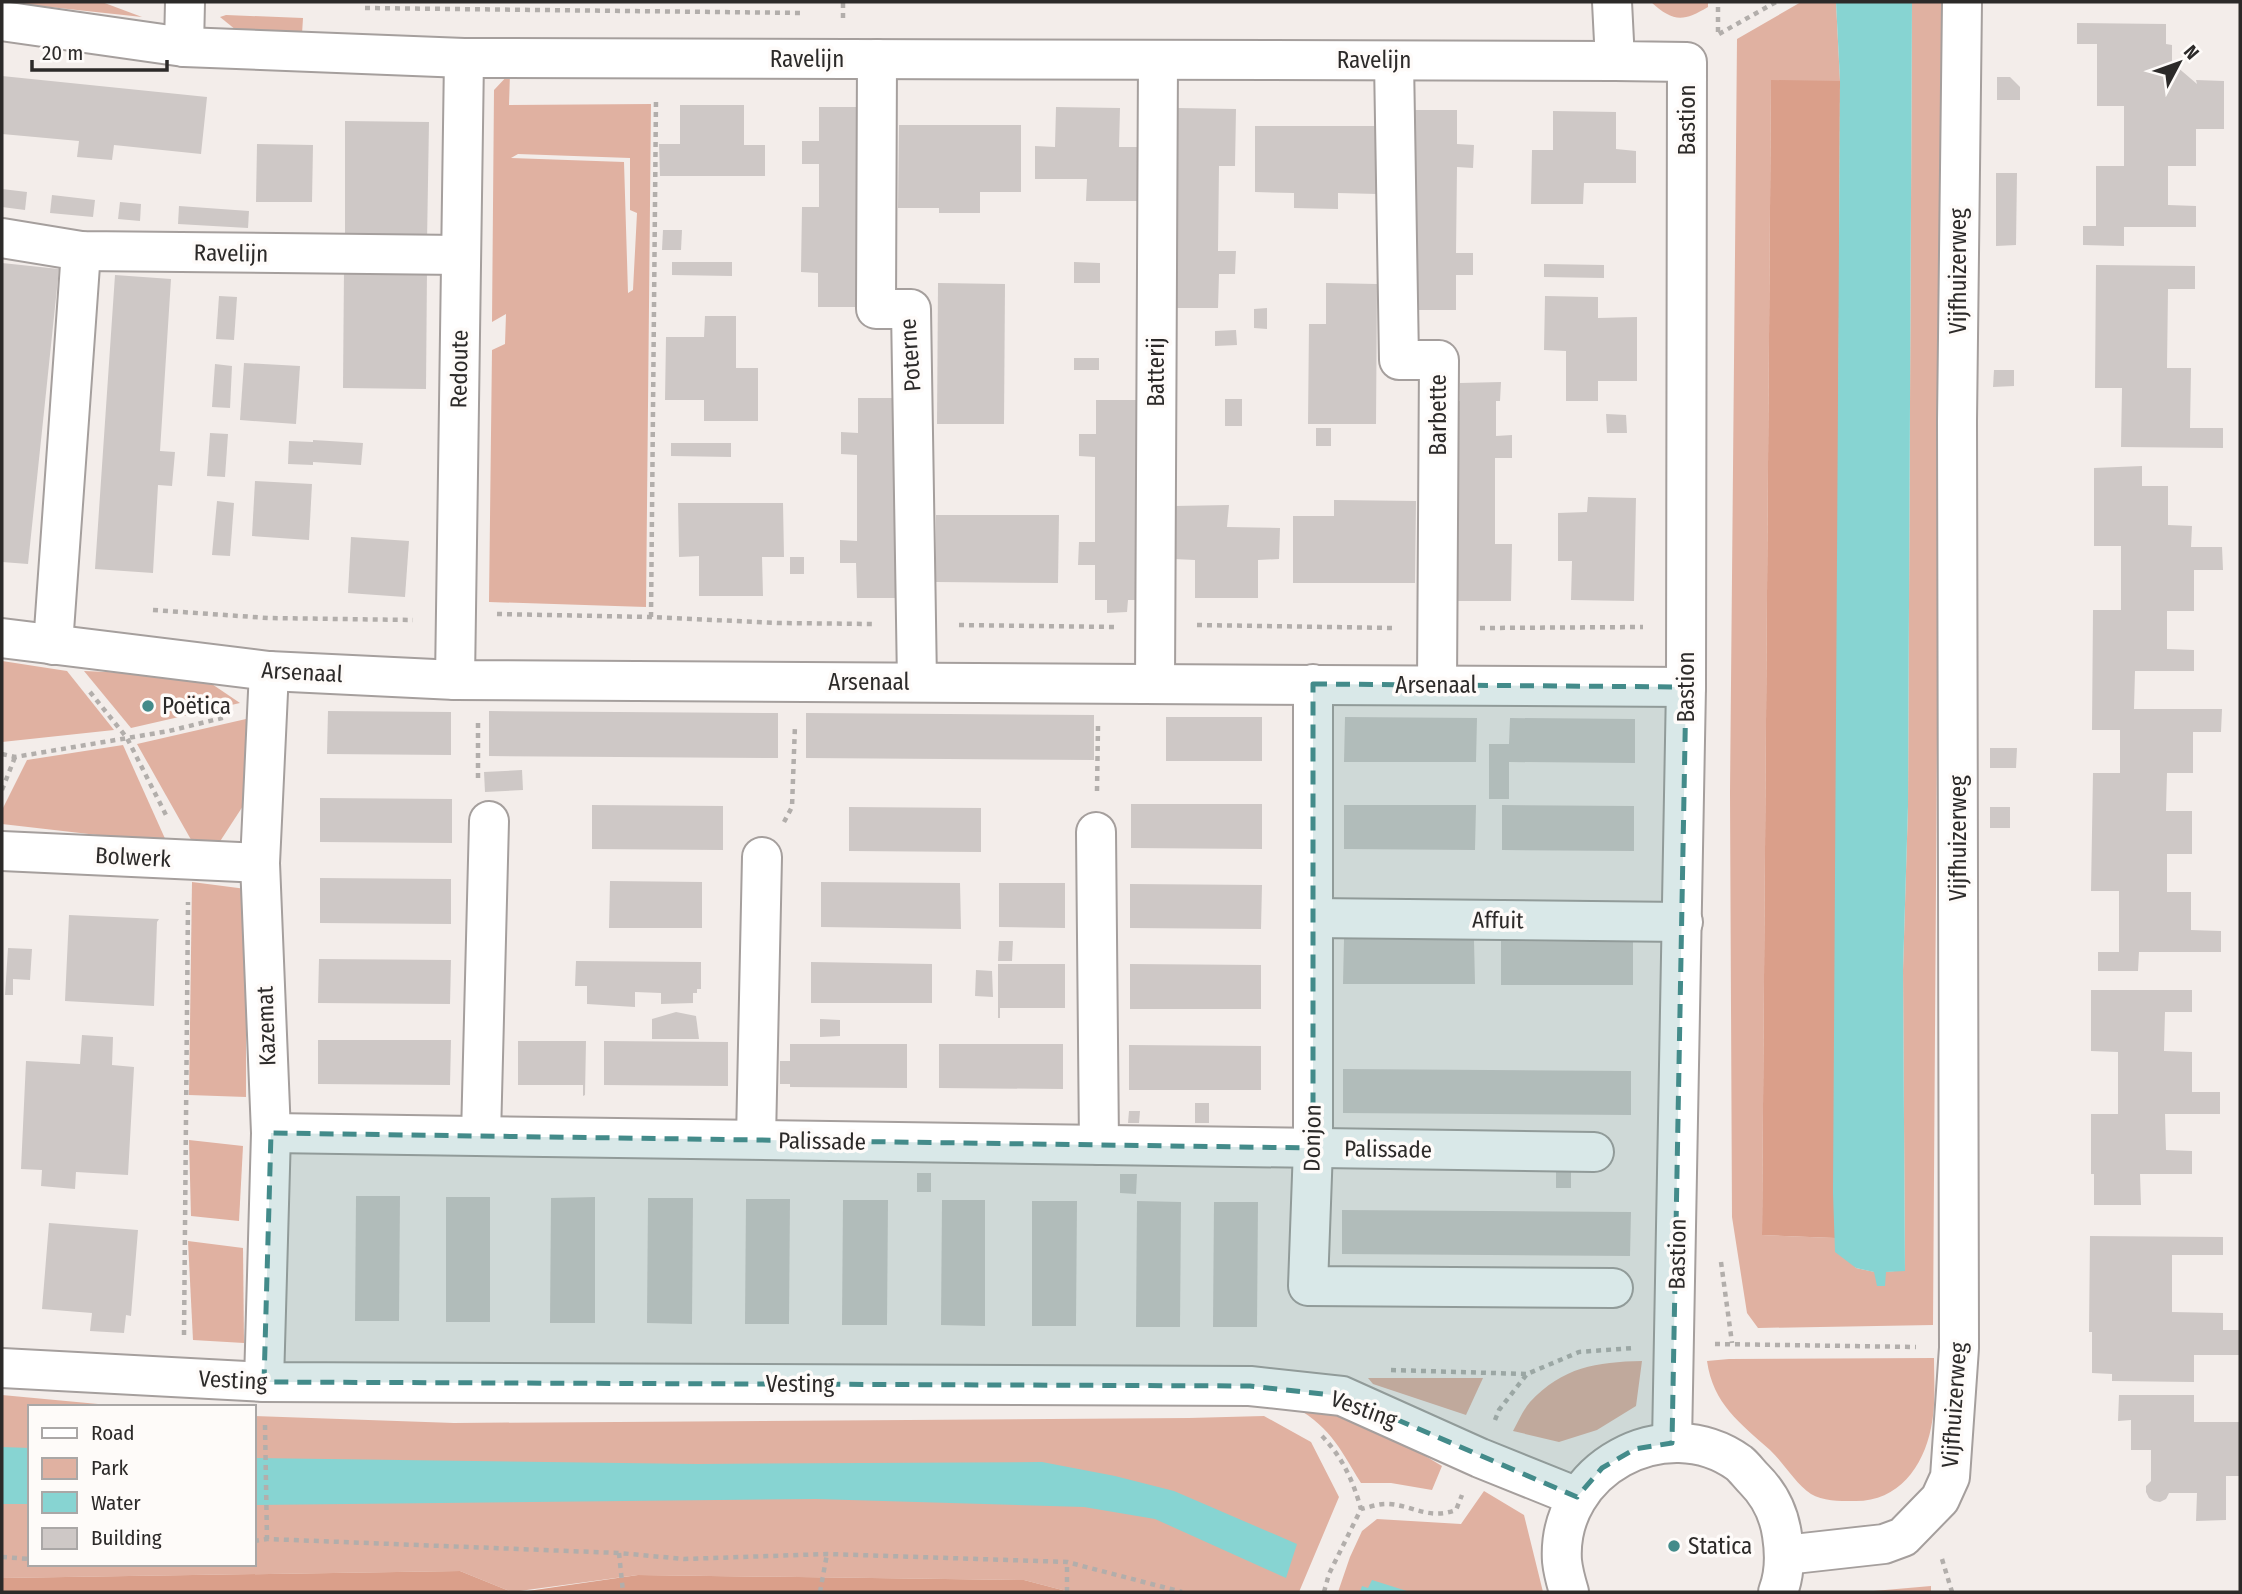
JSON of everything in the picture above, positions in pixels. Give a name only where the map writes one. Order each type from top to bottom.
[{"type":"street","points":[[184,47],[185,2]]},
{"type":"street","points":[[1612,2],[1615,61]]},
{"type":"street","name":"Vijfhuizerweg","points":[[1785,1555],[1884,1544],[1903,1537],[1940,1499],[1950,1477],[1959,1348],[1957,421],[1962,2]]},
{"type":"street","name":"Ravelijn","points":[[2,21],[184,47],[464,58],[1615,61]]},
{"type":"street","name":"Redoute","points":[[464,58],[456,618],[466,680]]},
{"type":"street","name":"Poterne","points":[[877,59],[876,309],[911,309],[917,682]]},
{"type":"street","name":"Batterij","points":[[1155,684],[1158,60]]},
{"type":"street","name":"Barbette","points":[[1394,61],[1399,360],[1438,360],[1437,685]]},
{"type":"street","name":"Bastion","points":[[1615,61],[1687,62],[1686,687],[1672,1443]]},
{"type":"street","name":"Ravelijn","points":[[2,238],[82,251],[461,255]]},
{"type":"street","points":[[53,645],[82,251]]},
{"type":"street","name":"Arsenaal","points":[[2,638],[53,645],[268,689],[466,680],[1686,687]]},
{"type":"street","name":"Donjon","points":[[1313,684],[1313,1148],[1308,1286],[1614,1288]]},
{"type":"street","name":"Kazemat","points":[[264,1382],[271,1133],[260,863],[268,689]]},
{"type":"street","points":[[481,1136],[489,821]]},
{"type":"street","points":[[1096,832],[1099,1145]]},
{"type":"street","name":"Bolwerk","points":[[3,857],[188,859],[260,863]]},
{"type":"street","name":"Palissade","points":[[756,1139],[762,857]]},
{"type":"street","name":"Affuit","points":[[1313,918],[1683,922]]},
{"type":"street","name":"Palissade","points":[[271,1133],[1594,1152]]},
{"type":"street","name":"Vesting","points":[[2,1368],[264,1382],[1250,1386],[1342,1396],[1480,1458],[1577,1497]]},
{"type":"street","points":[[1569,1592],[1562,1560],[1565,1528],[1577,1497],[1602,1468],[1635,1449],[1672,1443],[1707,1448],[1739,1464],[1764,1489],[1780,1520],[1785,1555],[1778,1592]]},
{"type":"path","points":[[1718,35],[1776,2]]},
{"type":"path","points":[[651,617],[656,58]]},
{"type":"path","points":[[149,610],[268,618],[436,620],[483,614],[651,617],[777,623],[1155,628],[1179,625],[1686,627]]},
{"type":"path","points":[[53,645],[127,738],[188,859],[183,1377]]},
{"type":"path","points":[[466,680],[479,796],[489,821]]},
{"type":"path","points":[[762,857],[792,807],[796,682]]},
{"type":"path","points":[[1096,832],[1100,684]]},
{"type":"path","points":[[2,754],[15,757],[169,732],[268,689]]},
{"type":"path","points":[[2,790],[15,757]]},
{"type":"path","points":[[1324,1592],[1328,1574],[1361,1509],[1388,1504],[1424,1514],[1443,1515],[1456,1510],[1499,1410],[1527,1374],[1579,1352],[1731,1343],[1959,1348]]},
{"type":"path","points":[[265,1450],[267,1539]]},
{"type":"path","points":[[256,1541],[619,1553],[684,1559],[827,1554],[1067,1562],[1182,1592]]},
{"type":"path","points":[[619,1553],[623,1592]]},
{"type":"path","points":[[820,1592],[827,1554]]},
{"type":"path","points":[[2,1557],[28,1559]]},
{"type":"path","points":[[1067,1562],[1067,1592]]},
{"type":"highlighted area","points":[[1313,684],[1686,687],[1672,1443],[1635,1449],[1602,1468],[1577,1497],[1342,1396],[1250,1386],[264,1382],[271,1133],[1313,1148]]},
{"type":"green space","points":[[3,2],[102,2],[142,17]]},
{"type":"green space","points":[[1651,2],[1708,2],[1708,7],[1678,18]]},
{"type":"green space","points":[[1801,2],[1836,2],[1840,81],[1771,81],[1762,1235],[1835,1238],[1856,1268],[1875,1272],[1884,1286],[1885,1272],[1905,1270],[1903,970],[1908,806],[1912,2],[1942,2],[1933,1325],[1758,1328],[1747,1313],[1732,1217],[1730,793],[1737,39]]},
{"type":"green space","points":[[220,17],[303,18],[302,34],[236,30]]},
{"type":"green space","points":[[510,73],[509,105],[651,104],[646,607],[489,602],[492,350],[505,344],[506,314],[492,322],[494,90]],"holes":[[[518,154],[630,158],[630,210],[637,213],[633,290],[628,293],[624,162],[511,158]]]},
{"type":"green space","points":[[2,661],[67,671],[114,730],[2,742]]},
{"type":"green space","points":[[84,671],[200,676],[240,703],[131,728]]},
{"type":"green space","points":[[246,719],[254,789],[217,846],[194,845],[137,744]]},
{"type":"green space","points":[[123,745],[167,843],[2,824],[2,810],[27,760]]},
{"type":"green space","points":[[192,882],[246,889],[246,1097],[189,1095]]},
{"type":"green space","points":[[189,1140],[243,1146],[239,1221],[191,1216]]},
{"type":"green space","points":[[188,1241],[243,1248],[244,1343],[193,1340]]},
{"type":"green space","points":[[1934,1358],[1933,1420],[1922,1457],[1895,1489],[1868,1500],[1852,1501],[1820,1498],[1800,1484],[1775,1455],[1730,1412],[1715,1389],[1707,1361],[1729,1359]]},
{"type":"green space","points":[[1642,1361],[1636,1406],[1597,1430],[1559,1442],[1513,1431],[1530,1402],[1555,1381],[1595,1365]]},
{"type":"green space","points":[[1368,1378],[1483,1378],[1466,1415],[1373,1384]]},
{"type":"green space","points":[[2,1395],[109,1405],[28,1405],[28,1566],[256,1566],[256,1416],[454,1423],[1264,1416],[1311,1442],[1339,1497],[1299,1592],[1070,1592],[1024,1580],[638,1575],[512,1592],[460,1571],[2,1578]]},
{"type":"green space","points":[[1309,1399],[1390,1435],[1442,1466],[1432,1490],[1391,1483],[1361,1483],[1323,1428],[1288,1403]]},
{"type":"green space","points":[[1484,1491],[1524,1515],[1543,1592],[1338,1592],[1362,1531],[1377,1519],[1461,1524]]},
{"type":"green space","points":[[1931,1586],[1931,1592],[1862,1592]]},
{"type":"shaded area","points":[[1771,80],[1840,81],[1835,1238],[1762,1235]]},
{"type":"shaded area","points":[[460,1571],[512,1592],[2,1592],[2,1578]]},
{"type":"shaded area","points":[[638,1575],[1024,1580],[1070,1592],[521,1592]]},
{"type":"water","points":[[1836,2],[1912,2],[1908,806],[1903,970],[1905,1271],[1886,1272],[1885,1286],[1877,1286],[1874,1272],[1856,1268],[1835,1252],[1833,1193],[1840,81]]},
{"type":"water","points":[[2,1447],[28,1448],[28,1504],[2,1504]]},
{"type":"water","points":[[256,1458],[697,1464],[1042,1462],[1174,1491],[1297,1544],[1286,1578],[1155,1519],[1084,1507],[816,1499],[256,1505]]},
{"type":"water","points":[[1372,1580],[1410,1592],[1360,1592],[1362,1586],[1368,1588]]},
{"type":"building","points":[[2077,23],[2166,24],[2166,44],[2172,45],[2172,65],[2197,84],[2196,80],[2224,81],[2224,129],[2196,129],[2196,166],[2168,166],[2168,205],[2196,206],[2196,227],[2124,227],[2124,246],[2083,245],[2083,226],[2096,226],[2096,166],[2124,166],[2124,106],[2097,106],[2097,44],[2077,44]]},
{"type":"building","points":[[2,76],[207,97],[201,154],[114,145],[112,160],[77,157],[79,141],[2,134]]},
{"type":"building","points":[[1997,77],[2010,77],[2020,87],[2020,100],[1997,100]]},
{"type":"building","points":[[680,105],[744,105],[744,145],[765,145],[765,176],[660,176],[659,144],[680,144]]},
{"type":"building","points":[[819,107],[862,107],[860,307],[818,307],[818,273],[801,272],[802,207],[819,207],[819,164],[802,164],[802,141],[819,141]]},
{"type":"building","points":[[1056,107],[1120,108],[1119,147],[1140,147],[1140,201],[1086,201],[1087,179],[1035,179],[1035,146],[1055,147]]},
{"type":"building","points":[[1178,108],[1236,109],[1235,166],[1219,166],[1218,251],[1236,251],[1235,274],[1219,274],[1218,308],[1176,308]]},
{"type":"building","points":[[1415,110],[1457,110],[1457,144],[1474,145],[1473,168],[1457,167],[1456,253],[1473,253],[1473,275],[1456,275],[1456,310],[1414,310]]},
{"type":"building","points":[[1553,111],[1616,112],[1616,149],[1636,151],[1636,183],[1584,183],[1583,204],[1531,204],[1532,150],[1553,150]]},
{"type":"building","points":[[345,121],[429,122],[427,242],[345,241]]},
{"type":"building","points":[[899,125],[1021,125],[1021,192],[980,192],[980,213],[939,213],[939,208],[898,208]]},
{"type":"building","points":[[1255,126],[1378,126],[1377,194],[1338,193],[1338,209],[1294,208],[1294,193],[1255,192]]},
{"type":"building","points":[[257,144],[313,145],[312,202],[256,202]]},
{"type":"building","points":[[1996,173],[2017,173],[2016,245],[1996,246]]},
{"type":"building","points":[[2,189],[27,192],[25,210],[2,207]]},
{"type":"building","points":[[52,195],[95,200],[93,217],[50,213]]},
{"type":"building","points":[[120,202],[141,204],[140,221],[118,219]]},
{"type":"building","points":[[179,206],[249,211],[248,228],[178,224]]},
{"type":"building","points":[[663,230],[682,230],[681,250],[662,250]]},
{"type":"building","points":[[672,262],[732,262],[732,276],[672,275]]},
{"type":"building","points":[[1074,262],[1100,263],[1100,283],[1074,283]]},
{"type":"building","points":[[2,263],[59,269],[28,564],[2,562]]},
{"type":"building","points":[[1544,264],[1604,265],[1604,278],[1544,277]]},
{"type":"building","points":[[2096,265],[2195,266],[2195,289],[2168,289],[2167,368],[2191,368],[2190,428],[2223,428],[2223,448],[2121,447],[2122,388],[2095,388]]},
{"type":"building","points":[[344,269],[427,269],[426,389],[343,388]]},
{"type":"building","points":[[115,275],[171,279],[160,451],[175,452],[172,486],[158,485],[153,573],[95,569]]},
{"type":"building","points":[[938,283],[1005,284],[1004,424],[937,424]]},
{"type":"building","points":[[1326,283],[1377,284],[1376,424],[1308,424],[1309,324],[1326,324]]},
{"type":"building","points":[[219,296],[237,297],[234,340],[216,339]]},
{"type":"building","points":[[1545,296],[1598,297],[1598,318],[1637,317],[1637,381],[1598,381],[1598,401],[1566,401],[1566,351],[1544,350]]},
{"type":"building","points":[[1267,308],[1267,329],[1254,328],[1254,309]]},
{"type":"building","points":[[705,316],[736,316],[736,368],[758,368],[758,421],[704,421],[704,400],[665,400],[666,337],[704,337]]},
{"type":"building","points":[[1236,330],[1237,345],[1215,346],[1215,331]]},
{"type":"building","points":[[1074,358],[1099,358],[1099,370],[1074,370]]},
{"type":"building","points":[[244,363],[300,366],[296,424],[240,420]]},
{"type":"building","points":[[215,364],[232,366],[230,408],[212,407]]},
{"type":"building","points":[[1994,370],[2014,370],[2014,386],[1993,387]]},
{"type":"building","points":[[1501,382],[1500,401],[1496,401],[1496,436],[1512,435],[1512,458],[1495,458],[1495,544],[1512,544],[1511,601],[1452,601],[1454,401],[1460,401],[1460,383]]},
{"type":"building","points":[[858,398],[900,398],[899,598],[857,598],[856,563],[840,563],[840,540],[857,541],[857,455],[841,454],[841,432],[858,433]]},
{"type":"building","points":[[1225,399],[1242,399],[1242,426],[1225,426]]},
{"type":"building","points":[[1096,400],[1138,400],[1137,600],[1128,600],[1127,612],[1107,613],[1107,600],[1095,600],[1095,565],[1078,565],[1079,542],[1095,542],[1095,457],[1079,456],[1079,434],[1096,434]]},
{"type":"building","points":[[1606,414],[1626,415],[1627,433],[1607,433]]},
{"type":"building","points":[[1316,428],[1331,428],[1331,446],[1316,446]]},
{"type":"building","points":[[210,433],[228,434],[225,477],[207,476]]},
{"type":"building","points":[[289,441],[363,443],[361,465],[313,462],[313,465],[288,464]]},
{"type":"building","points":[[671,443],[731,443],[731,457],[671,456]]},
{"type":"building","points":[[2142,466],[2142,486],[2168,486],[2168,525],[2192,526],[2191,547],[2222,547],[2223,570],[2194,570],[2194,611],[2167,611],[2167,649],[2194,650],[2194,671],[2135,671],[2134,709],[2222,709],[2221,732],[2193,732],[2193,773],[2167,773],[2166,811],[2192,811],[2192,854],[2167,854],[2167,892],[2191,892],[2191,930],[2221,931],[2221,952],[2139,952],[2138,971],[2098,971],[2098,952],[2119,952],[2119,891],[2091,891],[2093,773],[2120,773],[2120,730],[2092,730],[2093,610],[2121,610],[2121,546],[2094,546],[2094,468]]},
{"type":"building","points":[[255,481],[312,484],[309,540],[252,536]]},
{"type":"building","points":[[1588,497],[1636,498],[1634,601],[1571,600],[1572,561],[1558,561],[1558,513],[1587,512]]},
{"type":"building","points":[[1334,500],[1416,501],[1415,583],[1293,583],[1293,516],[1334,516]]},
{"type":"building","points":[[217,501],[234,503],[230,556],[212,555]]},
{"type":"building","points":[[678,503],[783,503],[784,557],[762,557],[763,596],[699,596],[699,556],[679,557]]},
{"type":"building","points":[[1229,505],[1227,527],[1280,528],[1279,559],[1258,560],[1258,598],[1195,598],[1195,560],[1174,559],[1174,506]]},
{"type":"building","points":[[936,515],[1059,515],[1058,583],[936,582]]},
{"type":"building","points":[[351,537],[409,541],[405,597],[348,593]]},
{"type":"building","points":[[790,557],[804,557],[804,574],[790,574]]},
{"type":"building","points":[[328,711],[451,712],[451,755],[327,754]]},
{"type":"building","points":[[489,711],[778,713],[778,758],[489,756]]},
{"type":"building","points":[[806,713],[1094,715],[1094,760],[806,758]]},
{"type":"building","points":[[1166,717],[1262,717],[1262,761],[1166,761]]},
{"type":"building","points":[[1345,717],[1477,718],[1476,762],[1344,762]]},
{"type":"building","points":[[1510,718],[1635,719],[1635,763],[1509,762],[1509,799],[1489,799],[1489,744],[1509,744]]},
{"type":"building","points":[[1990,748],[2017,748],[2016,768],[1990,768]]},
{"type":"building","points":[[522,770],[523,790],[485,792],[484,772]]},
{"type":"building","points":[[320,798],[452,799],[452,843],[320,842]]},
{"type":"building","points":[[1131,804],[1262,804],[1262,849],[1131,848]]},
{"type":"building","points":[[592,805],[723,806],[723,850],[592,849]]},
{"type":"building","points":[[1344,805],[1476,805],[1475,850],[1344,849]]},
{"type":"building","points":[[1502,805],[1634,806],[1634,851],[1502,850]]},
{"type":"building","points":[[849,807],[981,808],[981,852],[849,851]]},
{"type":"building","points":[[1990,807],[2010,807],[2010,828],[1990,828]]},
{"type":"building","points":[[320,878],[451,879],[451,924],[320,923]]},
{"type":"building","points":[[610,881],[702,882],[702,928],[609,928]]},
{"type":"building","points":[[821,882],[960,883],[961,929],[821,927]]},
{"type":"building","points":[[999,883],[1065,883],[1065,928],[999,927]]},
{"type":"building","points":[[1130,884],[1262,885],[1261,929],[1130,928]]},
{"type":"building","points":[[69,915],[159,919],[154,1006],[65,1001]]},
{"type":"building","points":[[1344,939],[1474,940],[1475,984],[1343,984]]},
{"type":"building","points":[[999,941],[1013,941],[1012,961],[998,961]]},
{"type":"building","points":[[1501,941],[1633,942],[1633,985],[1501,985]]},
{"type":"building","points":[[8,948],[32,949],[30,980],[13,979],[13,995],[5,995]]},
{"type":"building","points":[[319,959],[451,960],[450,1004],[318,1003]]},
{"type":"building","points":[[576,961],[701,962],[701,989],[693,993],[693,1003],[661,1004],[661,993],[635,992],[635,1007],[587,1004],[587,986],[575,986]]},
{"type":"building","points":[[811,962],[932,964],[932,1003],[811,1003]]},
{"type":"building","points":[[998,964],[1065,964],[1065,1008],[1000,1008],[998,1018]]},
{"type":"building","points":[[1130,964],[1261,965],[1261,1009],[1130,1009]]},
{"type":"building","points":[[976,970],[992,971],[993,997],[975,996]]},
{"type":"building","points":[[2091,990],[2192,990],[2192,1012],[2165,1012],[2164,1051],[2192,1052],[2192,1092],[2220,1092],[2220,1114],[2165,1114],[2166,1150],[2192,1151],[2192,1174],[2140,1174],[2141,1205],[2094,1205],[2091,1114],[2118,1114],[2118,1052],[2091,1051]]},
{"type":"building","points":[[676,1012],[696,1016],[699,1039],[652,1039],[652,1019]]},
{"type":"building","points":[[820,1019],[840,1020],[840,1036],[820,1037]]},
{"type":"building","points":[[82,1035],[113,1037],[112,1065],[134,1067],[128,1175],[76,1172],[75,1189],[41,1186],[42,1170],[21,1169],[26,1061],[80,1064]]},
{"type":"building","points":[[318,1040],[451,1040],[450,1085],[318,1084]]},
{"type":"building","points":[[518,1041],[586,1041],[585,1095],[583,1096],[583,1085],[518,1085]]},
{"type":"building","points":[[604,1041],[728,1042],[728,1086],[604,1085]]},
{"type":"building","points":[[790,1044],[907,1044],[907,1088],[790,1087],[790,1084],[780,1084],[780,1061],[790,1061]]},
{"type":"building","points":[[939,1044],[1063,1044],[1063,1089],[939,1088]]},
{"type":"building","points":[[1129,1045],[1261,1046],[1261,1090],[1129,1090]]},
{"type":"building","points":[[1343,1069],[1631,1071],[1631,1115],[1343,1113]]},
{"type":"building","points":[[1195,1103],[1209,1103],[1209,1123],[1195,1123]]},
{"type":"building","points":[[1129,1111],[1140,1111],[1139,1123],[1128,1123]]},
{"type":"building","points":[[1556,1170],[1571,1170],[1571,1188],[1556,1188]]},
{"type":"building","points":[[917,1173],[931,1173],[931,1192],[917,1192]]},
{"type":"building","points":[[1120,1174],[1137,1174],[1136,1194],[1120,1193]]},
{"type":"building","points":[[356,1196],[400,1196],[399,1321],[355,1321]]},
{"type":"building","points":[[446,1197],[490,1197],[490,1322],[446,1322]]},
{"type":"building","points":[[595,1197],[595,1323],[550,1323],[551,1198]]},
{"type":"building","points":[[648,1198],[693,1198],[692,1324],[647,1323]]},
{"type":"building","points":[[746,1199],[790,1199],[789,1324],[745,1324]]},
{"type":"building","points":[[843,1200],[888,1200],[887,1325],[842,1325]]},
{"type":"building","points":[[942,1200],[985,1200],[985,1326],[941,1325]]},
{"type":"building","points":[[1032,1201],[1077,1201],[1076,1326],[1032,1326]]},
{"type":"building","points":[[1137,1201],[1181,1202],[1180,1327],[1136,1327]]},
{"type":"building","points":[[1214,1202],[1258,1202],[1257,1327],[1213,1327]]},
{"type":"building","points":[[1342,1210],[1631,1212],[1630,1256],[1342,1254]]},
{"type":"building","points":[[49,1223],[138,1230],[131,1316],[126,1315],[124,1333],[90,1331],[92,1313],[42,1309]]},
{"type":"building","points":[[2090,1236],[2223,1237],[2223,1255],[2172,1255],[2172,1312],[2223,1313],[2223,1330],[2240,1330],[2240,1355],[2194,1355],[2194,1382],[2112,1381],[2112,1374],[2092,1373],[2092,1332],[2089,1332]]},
{"type":"building","points":[[2119,1395],[2194,1395],[2194,1422],[2240,1422],[2240,1476],[2226,1476],[2226,1520],[2196,1521],[2197,1493],[2169,1493],[2166,1499],[2160,1502],[2149,1498],[2146,1486],[2151,1481],[2151,1450],[2131,1450],[2131,1420],[2118,1421]]},
{"type":"place","name":"Poëtica","points":[[148,706]]},
{"type":"place","name":"Statica","points":[[1674,1546]]}]
